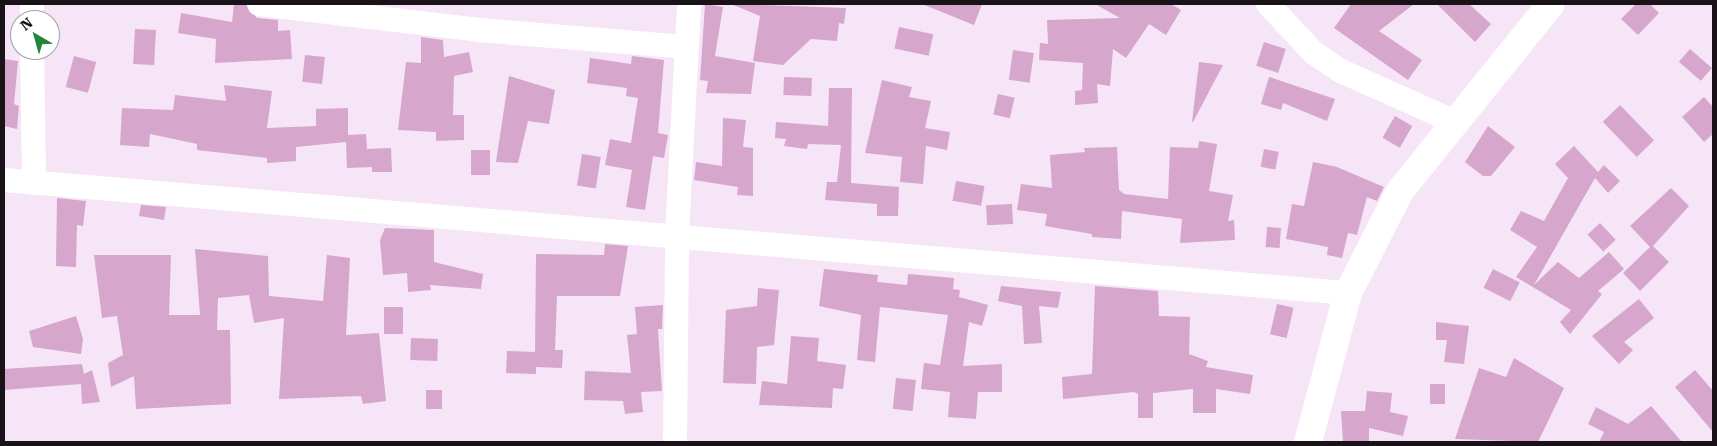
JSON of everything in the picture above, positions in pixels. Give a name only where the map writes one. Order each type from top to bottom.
[{"type":"main road","points":[[1308,442],[1348,293],[1400,191],[1453,121],[1551,4]]},
{"type":"street","points":[[259,4],[479,30],[684,47]]},
{"type":"street","points":[[675,442],[677,234],[684,47],[689,4]]},
{"type":"street","points":[[1268,4],[1314,53],[1341,71],[1453,121]]},
{"type":"street","points":[[32,60],[34,182]]},
{"type":"street","points":[[4,180],[488,223],[677,234],[1348,293]]},
{"type":"building","points":[[234,4],[246,4],[257,18],[278,20],[278,31],[290,30],[292,59],[215,63],[216,39],[178,33],[181,13],[232,22]]},
{"type":"building","points":[[705,4],[723,7],[715,56],[755,63],[751,94],[706,93],[708,81],[700,80]]},
{"type":"building","points":[[731,4],[846,8],[844,24],[839,23],[837,41],[811,39],[783,65],[753,61],[760,16]]},
{"type":"building","points":[[922,4],[982,4],[974,25]]},
{"type":"building","points":[[1095,4],[1171,4],[1181,10],[1166,35],[1149,24],[1126,58],[1113,49],[1110,86],[1097,84],[1098,103],[1075,105],[1075,91],[1082,90],[1083,63],[1039,60],[1040,43],[1048,44],[1047,20],[1120,18]]},
{"type":"building","points":[[1351,4],[1414,4],[1379,31],[1422,60],[1408,80],[1334,28]]},
{"type":"building","points":[[1437,4],[1469,4],[1491,24],[1475,42]]},
{"type":"building","points":[[1636,4],[1650,4],[1659,13],[1638,35],[1621,19]]},
{"type":"building","points":[[899,27],[933,34],[929,56],[894,49]]},
{"type":"building","points":[[135,29],[156,30],[154,65],[133,64]]},
{"type":"building","points":[[421,37],[443,40],[444,57],[469,52],[473,72],[454,76],[453,115],[464,115],[464,140],[436,141],[436,132],[398,130],[406,62],[421,63]]},
{"type":"building","points":[[1264,42],[1286,49],[1278,73],[1256,66]]},
{"type":"building","points":[[1690,49],[1712,68],[1701,81],[1679,62]]},
{"type":"building","points":[[1013,50],[1034,53],[1030,83],[1009,80]]},
{"type":"building","points":[[305,55],[325,57],[322,84],[302,82]]},
{"type":"building","points":[[74,56],[96,62],[88,93],[66,87]]},
{"type":"building","points":[[632,56],[664,60],[658,133],[668,135],[664,158],[653,156],[645,210],[626,207],[632,170],[605,165],[610,139],[631,143],[638,98],[626,96],[627,88],[587,83],[590,58],[631,64]]},
{"type":"building","points":[[4,59],[18,61],[14,104],[19,106],[17,129],[4,126]]},
{"type":"building","points":[[1199,62],[1223,65],[1192,122]]},
{"type":"building","points":[[509,76],[555,90],[549,124],[528,121],[518,163],[496,162]]},
{"type":"building","points":[[784,77],[812,78],[811,96],[783,95]]},
{"type":"building","points":[[1269,77],[1335,99],[1327,121],[1283,103],[1281,110],[1261,104]]},
{"type":"building","points":[[882,80],[912,87],[909,97],[931,101],[925,128],[950,132],[947,150],[926,146],[923,184],[900,182],[902,157],[865,153]]},
{"type":"building","points":[[224,85],[272,91],[267,128],[316,126],[316,109],[348,108],[348,135],[366,134],[367,149],[391,148],[392,172],[372,172],[372,167],[347,168],[346,142],[296,147],[296,161],[267,163],[267,158],[197,150],[197,144],[150,134],[149,147],[120,145],[122,108],[173,110],[175,95],[226,101]]},
{"type":"building","points":[[829,88],[852,88],[851,183],[899,187],[898,216],[877,216],[877,204],[825,200],[827,182],[837,182],[841,145],[808,144],[807,149],[784,146],[786,139],[775,138],[776,122],[828,126]]},
{"type":"building","points":[[998,94],[1015,98],[1010,118],[993,114]]},
{"type":"building","points":[[1704,97],[1713,107],[1713,134],[1704,142],[1682,117]]},
{"type":"building","points":[[1620,105],[1654,140],[1637,157],[1603,122]]},
{"type":"building","points":[[1395,116],[1412,126],[1400,148],[1382,138]]},
{"type":"building","points":[[723,118],[746,120],[743,147],[753,148],[753,196],[737,195],[738,187],[694,180],[696,162],[722,166]]},
{"type":"building","points":[[1488,126],[1515,147],[1491,176],[1483,176],[1465,162]]},
{"type":"building","points":[[1199,141],[1217,144],[1209,191],[1233,195],[1228,221],[1234,220],[1235,240],[1180,243],[1182,219],[1122,211],[1121,239],[1092,237],[1092,234],[1045,226],[1047,214],[1017,210],[1021,184],[1052,188],[1050,155],[1085,152],[1084,148],[1117,147],[1119,190],[1124,194],[1168,199],[1170,147],[1198,148]]},
{"type":"building","points":[[1574,146],[1598,172],[1604,165],[1620,181],[1608,193],[1595,178],[1534,285],[1558,262],[1579,278],[1609,252],[1624,269],[1598,291],[1602,294],[1570,334],[1560,322],[1571,310],[1516,277],[1537,247],[1510,230],[1521,211],[1544,221],[1568,178],[1555,164]]},
{"type":"building","points":[[1264,149],[1279,152],[1275,170],[1261,167]]},
{"type":"building","points":[[471,150],[490,150],[490,175],[471,175]]},
{"type":"building","points":[[582,154],[601,157],[596,189],[577,186]]},
{"type":"building","points":[[1313,162],[1337,167],[1384,187],[1377,201],[1367,197],[1357,235],[1348,233],[1342,258],[1327,255],[1328,247],[1286,239],[1292,204],[1304,206]]},
{"type":"building","points":[[956,181],[985,186],[981,206],[953,201]]},
{"type":"building","points":[[1671,188],[1689,206],[1653,246],[1669,262],[1640,291],[1623,273],[1650,247],[1630,226]]},
{"type":"building","points":[[57,198],[86,201],[83,226],[77,225],[76,267],[56,266]]},
{"type":"building","points":[[1012,204],[1013,224],[987,225],[986,205]]},
{"type":"building","points":[[141,205],[166,207],[164,220],[139,216]]},
{"type":"building","points":[[1600,223],[1616,240],[1603,251],[1588,235]]},
{"type":"building","points":[[1267,227],[1281,228],[1280,248],[1266,247]]},
{"type":"building","points":[[385,228],[434,230],[434,262],[483,274],[481,289],[430,285],[431,290],[408,292],[407,273],[383,275],[380,240]]},
{"type":"building","points":[[605,244],[628,246],[620,296],[557,296],[555,350],[563,350],[562,368],[536,367],[536,374],[506,373],[507,351],[535,352],[536,254],[604,255]]},
{"type":"building","points":[[195,249],[268,256],[269,296],[323,301],[327,255],[350,258],[346,335],[379,333],[386,401],[363,404],[361,396],[279,399],[284,318],[254,323],[249,295],[218,298],[217,330],[230,330],[231,404],[136,409],[134,376],[111,387],[108,363],[123,355],[117,316],[102,318],[94,255],[171,255],[169,315],[200,315]]},
{"type":"building","points":[[824,269],[878,275],[877,282],[907,285],[908,274],[954,278],[953,289],[960,290],[959,297],[988,305],[982,326],[969,322],[963,366],[1002,364],[1002,392],[978,392],[976,419],[948,417],[950,392],[921,389],[924,363],[940,365],[948,315],[880,307],[875,362],[857,360],[861,315],[819,306]]},
{"type":"building","points":[[1493,269],[1520,283],[1510,301],[1483,288]]},
{"type":"building","points":[[1001,286],[1061,292],[1058,308],[1039,306],[1042,343],[1024,344],[1022,306],[998,301]]},
{"type":"building","points":[[1095,286],[1158,291],[1159,316],[1190,317],[1189,354],[1208,361],[1206,367],[1253,375],[1250,394],[1216,389],[1216,413],[1193,413],[1193,389],[1153,393],[1153,418],[1138,418],[1138,394],[1134,392],[1063,399],[1062,377],[1092,374]]},
{"type":"building","points":[[758,288],[779,290],[774,345],[757,347],[756,384],[723,383],[726,310],[757,306]]},
{"type":"building","points":[[1639,299],[1654,318],[1624,342],[1633,350],[1619,364],[1592,336]]},
{"type":"building","points":[[1277,304],[1294,308],[1287,338],[1270,334]]},
{"type":"building","points":[[663,305],[662,329],[658,329],[662,391],[641,392],[643,412],[625,414],[623,401],[584,400],[585,371],[631,373],[627,335],[637,334],[635,307]]},
{"type":"building","points":[[384,307],[403,307],[403,334],[384,334]]},
{"type":"building","points":[[76,316],[83,339],[81,354],[33,347],[29,331]]},
{"type":"building","points":[[1436,322],[1469,326],[1464,364],[1444,362],[1447,340],[1436,340]]},
{"type":"building","points":[[791,336],[819,338],[817,361],[846,365],[843,389],[833,388],[832,408],[759,405],[762,381],[787,384]]},
{"type":"building","points":[[411,338],[438,339],[437,361],[410,360]]},
{"type":"building","points":[[1514,358],[1564,388],[1538,442],[1455,439],[1479,368],[1506,377]]},
{"type":"building","points":[[82,364],[84,374],[92,370],[100,402],[82,404],[81,384],[4,390],[4,369]]},
{"type":"building","points":[[1695,370],[1713,391],[1713,432],[1675,387]]},
{"type":"building","points":[[896,378],[916,380],[913,411],[893,409]]},
{"type":"building","points":[[1430,384],[1445,384],[1445,404],[1430,404]]},
{"type":"building","points":[[426,390],[442,390],[442,409],[426,409]]},
{"type":"building","points":[[1367,391],[1392,393],[1390,412],[1408,416],[1403,436],[1369,428],[1369,442],[1343,442],[1341,411],[1365,411]]},
{"type":"building","points":[[1651,406],[1682,442],[1599,442],[1604,432],[1588,424],[1596,407],[1628,424]]}]
